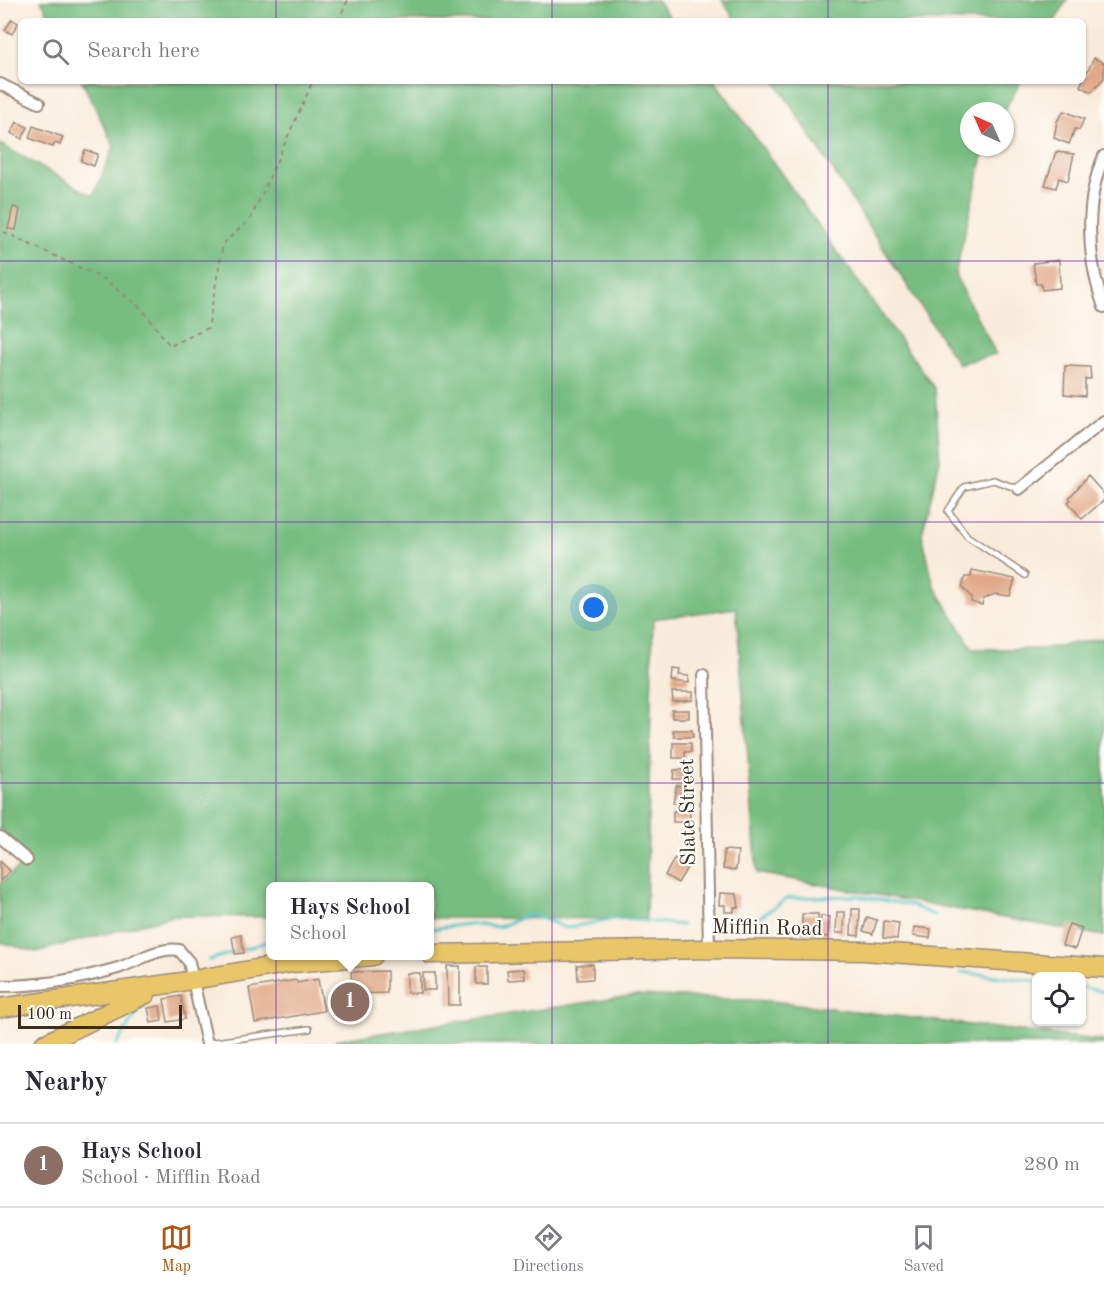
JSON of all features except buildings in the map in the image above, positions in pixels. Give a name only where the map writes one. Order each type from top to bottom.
[{"type":"main road","name":"Mifflin Road","points":[[434,954],[709,949],[863,951],[1104,968]]},
{"type":"main road","points":[[0,1008],[185,982],[292,963],[326,960]]},
{"type":"main road","points":[[44,1044],[124,1004],[185,982]]},
{"type":"main road","points":[[0,1017],[131,990]]},
{"type":"main road","points":[[0,1003],[29,1003]]},
{"type":"street","points":[[0,84],[39,103]]},
{"type":"street","points":[[1104,156],[1090,216],[1092,255],[1098,291],[1104,306]]},
{"type":"street","points":[[1019,489],[1104,421]]},
{"type":"street","name":"Slate Street","points":[[704,675],[709,949]]},
{"type":"street","points":[[0,837],[27,860]]},
{"type":"street","points":[[0,986],[27,986],[119,968],[168,948],[179,950],[186,955],[185,982],[206,1044]]},
{"type":"lane","points":[[1019,489],[993,480],[964,487],[948,511],[967,536],[1026,575]]},
{"type":"lane","points":[[206,1044],[309,1029]]},
{"type":"path","points":[[339,18],[348,0]]},
{"type":"path","points":[[4,232],[104,279],[142,309],[170,346],[208,328],[223,244],[251,218],[312,84]]},
{"type":"green space","points":[[41,0],[657,0],[670,18],[50,18]]},
{"type":"green space","points":[[722,0],[1067,0],[1057,18],[734,18]]},
{"type":"green space","points":[[83,84],[717,84],[935,389],[940,460],[922,534],[934,586],[973,649],[1041,649],[1104,638],[1104,936],[757,873],[736,608],[653,619],[646,919],[434,918],[434,882],[266,882],[266,917],[173,916],[36,952],[0,942],[0,884],[26,860],[0,837],[0,144],[93,196],[114,146]]},
{"type":"green space","points":[[777,84],[1019,84],[1009,102],[960,102],[960,156],[983,156],[955,275],[996,354],[958,364]]},
{"type":"green space","points":[[637,995],[772,1001],[1104,1041],[1104,1044],[336,1044],[336,1040]]},
{"type":"waterway","points":[[743,928],[788,898],[857,896],[911,905],[935,916]]},
{"type":"waterway","points":[[434,928],[468,924],[499,927],[531,914],[566,928],[618,918],[682,925]]},
{"type":"waterway","points":[[209,960],[266,942]]},
{"type":"waterway","points":[[961,972],[1032,981]]},
{"type":"waterway","points":[[1086,988],[1104,992]]},
{"type":"waterway","points":[[117,1044],[133,1018],[146,1003]]},
{"type":"place","name":"Hays School","points":[[350,1002]]}]
